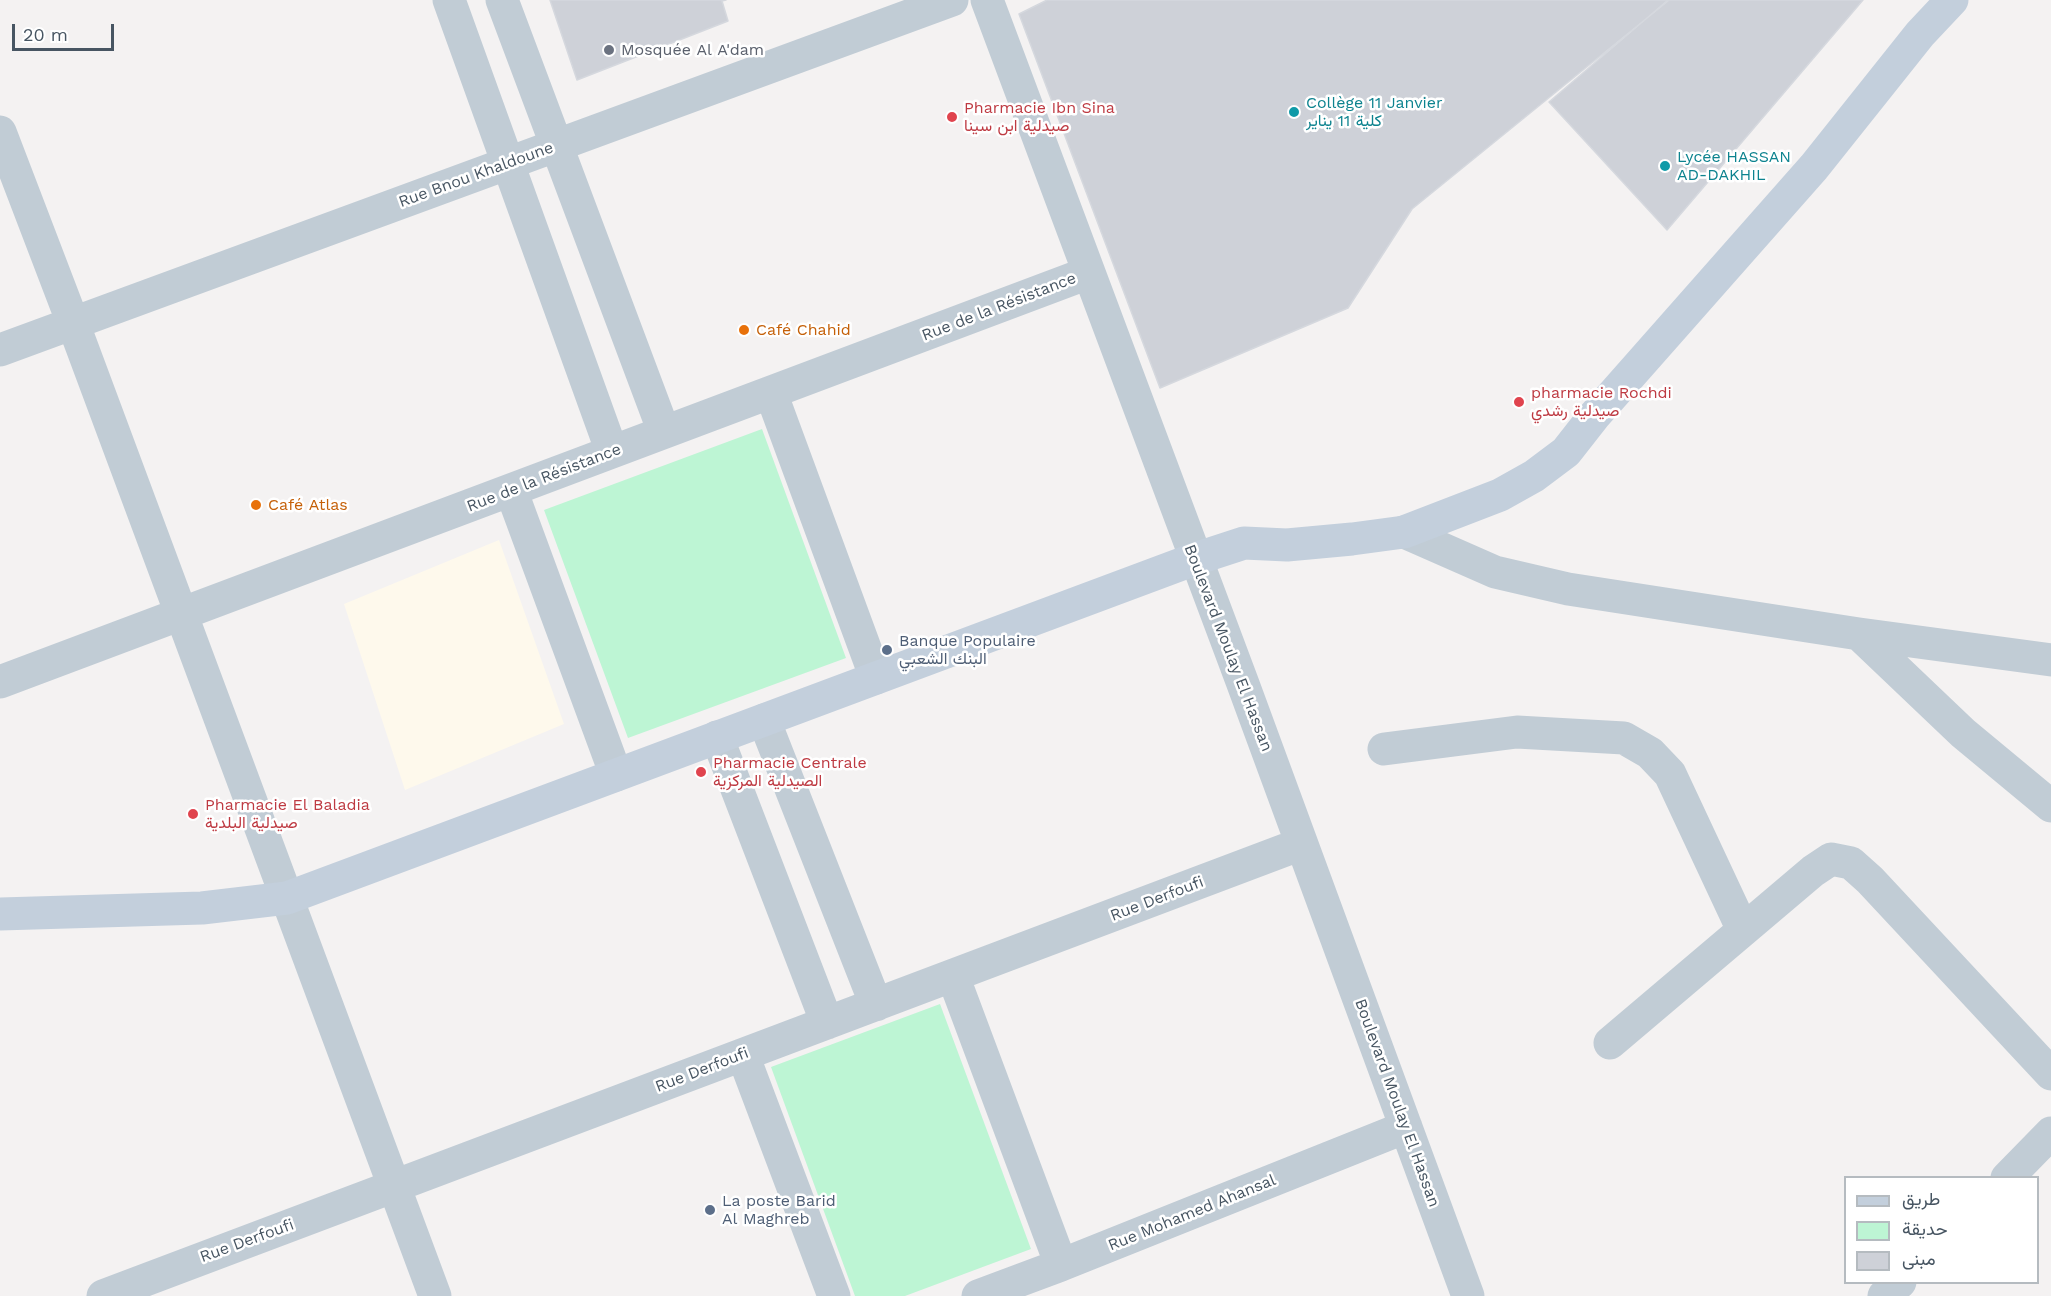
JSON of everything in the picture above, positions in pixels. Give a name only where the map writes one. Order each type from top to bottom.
[{"type":"main road","points":[[0,914],[202,908],[287,898],[1195,559],[1244,543],[1287,545],[1404,532],[1500,495],[1534,476],[1566,452],[1814,167],[1920,34],[1952,0]]},
{"type":"street","points":[[449,0],[612,452]]},
{"type":"street","points":[[502,0],[664,432]]},
{"type":"street","name":"Rue Bnou Khaldoune","points":[[0,350],[952,0]]},
{"type":"street","name":"Boulevard Moulay El Hassan","points":[[987,0],[1243,684],[1468,1296]]},
{"type":"street","points":[[0,132],[435,1296]]},
{"type":"street","name":"Rue de la Résistance","points":[[0,682],[1088,273]]},
{"type":"street","points":[[771,393],[876,678]]},
{"type":"street","points":[[511,490],[616,775]]},
{"type":"street","points":[[1404,532],[1495,572],[1568,589],[1859,634],[2051,660]]},
{"type":"street","points":[[1859,634],[1964,733],[2051,806]]},
{"type":"street","points":[[764,720],[876,1005]]},
{"type":"street","points":[[1384,749],[1517,732],[1624,738],[1650,753],[1670,774],[1743,930]]},
{"type":"street","points":[[717,737],[827,1023]]},
{"type":"street","name":"Rue Derfoufi","points":[[103,1296],[1301,844]]},
{"type":"street","points":[[1610,1043],[1813,871],[1831,859],[1851,863],[1870,880],[2051,1074]]},
{"type":"street","points":[[952,976],[1061,1265]]},
{"type":"street","points":[[743,1055],[834,1296]]},
{"type":"street","name":"Rue Mohamed Ahansal","points":[[978,1296],[1406,1127]]},
{"type":"street","points":[[2009,1176],[2051,1133]]},
{"type":"street","points":[[1884,1296],[1898,1284]]},
{"type":"shaded area","points":[[499,540],[564,724],[405,790],[344,604]]},
{"type":"green space","points":[[762,429],[846,658],[628,738],[544,510]]},
{"type":"green space","points":[[940,1004],[1031,1249],[905,1296],[855,1296],[771,1067]]},
{"type":"building","name":"Mosquée Al A'dam","points":[[550,0],[726,0],[722,1],[728,21],[577,80]]},
{"type":"building","name":"Collège 11 Janvier كلية 11 يناير","points":[[1047,0],[1668,1],[1412,209],[1348,308],[1160,388],[1019,14]]},
{"type":"building","name":"Lycée HASSAN AD-DAKHIL","points":[[1668,0],[1863,0],[1667,230],[1549,102]]},
{"type":"place","name":"Mosquée Al A'dam","points":[[609,50]]},
{"type":"place","name":"Collège 11 Janvier كلية 11 يناير","points":[[1294,112]]},
{"type":"place","name":"Pharmacie Ibn Sina صيدلية ابن سينا","points":[[952,117]]},
{"type":"place","name":"Lycée HASSAN AD-DAKHIL","points":[[1665,166]]},
{"type":"place","name":"Café Chahid","points":[[744,330]]},
{"type":"place","name":"pharmacie Rochdi صيدلية رشدي","points":[[1519,402]]},
{"type":"place","name":"Café Atlas","points":[[256,505]]},
{"type":"place","name":"Banque Populaire البنك الشعبي","points":[[887,650]]},
{"type":"place","name":"Pharmacie Centrale الصيدلية المركزية","points":[[701,772]]},
{"type":"place","name":"Pharmacie El Baladia صيدلية البلدية","points":[[193,814]]},
{"type":"place","name":"La poste Barid Al Maghreb","points":[[710,1210]]}]
